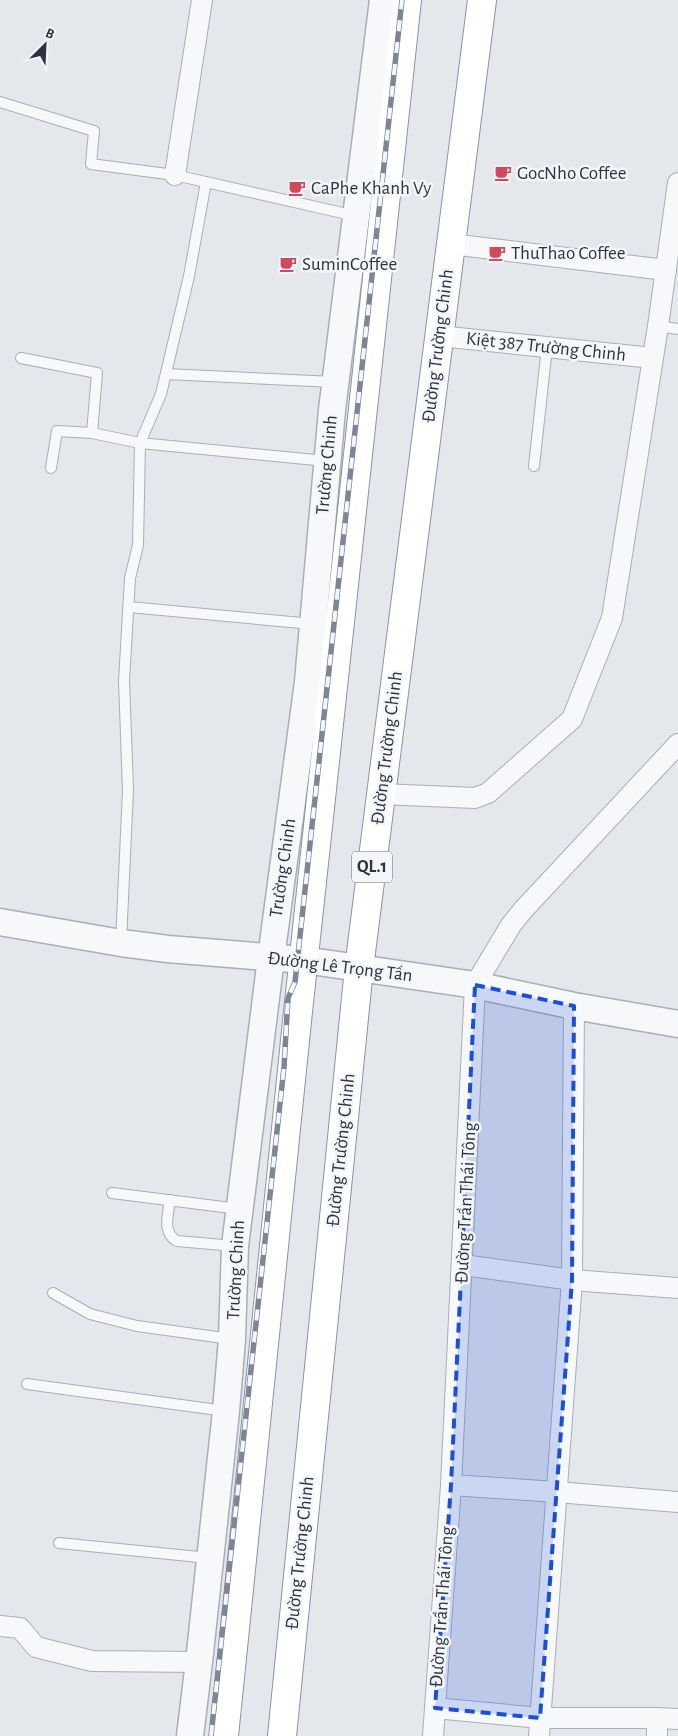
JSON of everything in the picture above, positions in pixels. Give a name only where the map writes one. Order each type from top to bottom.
[{"type":"highway","points":[[224,1736],[304,960],[386,0]]},
{"type":"highway","name":"Đường Trường Chinh","points":[[282,1736],[359,968],[482,0]]},
{"type":"street","points":[[175,175],[202,0]]},
{"type":"street","name":"Trường Chinh","points":[[190,1736],[226,1411],[232,1339],[235,1246],[308,682],[335,382],[386,0]]},
{"type":"street","points":[[381,794],[475,798],[488,793],[572,718],[612,618],[658,326],[678,183]]},
{"type":"street","points":[[451,244],[666,270]]},
{"type":"street","name":"Kiệt 387 Trường Chinh","points":[[439,336],[653,358]]},
{"type":"street","name":"Đường Trần Thái Tông","points":[[433,1736],[451,1485],[475,985],[524,909],[678,744]]},
{"type":"street","name":"Đường Lê Trọng Tấn","points":[[0,922],[121,943],[304,960],[475,985],[574,1006],[678,1024]]},
{"type":"street","points":[[539,1727],[572,1280],[574,1006]]},
{"type":"street","points":[[463,1265],[572,1280],[678,1288]]},
{"type":"street","points":[[451,1485],[678,1502]]},
{"type":"street","points":[[0,1626],[20,1628],[36,1647],[92,1661],[199,1662]]},
{"type":"street","points":[[435,1708],[539,1727],[657,1727],[678,1719]]},
{"type":"lane","points":[[0,102],[94,132],[91,164],[175,175],[357,217]]},
{"type":"lane","points":[[121,943],[128,790],[124,682],[130,578],[138,545],[140,443],[161,394],[189,276],[206,182]]},
{"type":"lane","points":[[658,326],[678,329]]},
{"type":"lane","points":[[534,466],[547,347]]},
{"type":"lane","points":[[21,358],[97,374],[92,433]]},
{"type":"lane","points":[[166,374],[335,382]]},
{"type":"lane","points":[[51,468],[56,431],[92,433],[140,443],[327,461]]},
{"type":"lane","points":[[129,607],[313,624]]},
{"type":"lane","points":[[112,1193],[240,1209]]},
{"type":"lane","points":[[170,1200],[167,1231],[171,1238],[177,1241],[235,1246]]},
{"type":"lane","points":[[53,1293],[90,1314],[137,1326],[232,1339]]},
{"type":"lane","points":[[28,1384],[226,1411]]},
{"type":"lane","points":[[59,1543],[210,1558]]},
{"type":"highlighted area","points":[[475,985],[574,1006],[572,1280],[540,1718],[435,1708],[451,1485]]},
{"type":"railway","points":[[211,1736],[284,1067],[288,998],[295,982],[402,0]]},
{"type":"place","name":"GocNho Coffee","points":[[503,173]]},
{"type":"place","name":"CaPhe Khanh Vy","points":[[297,188]]},
{"type":"place","name":"ThuThao Coffee","points":[[497,253]]},
{"type":"place","name":"SuminCoffee","points":[[288,264]]}]
